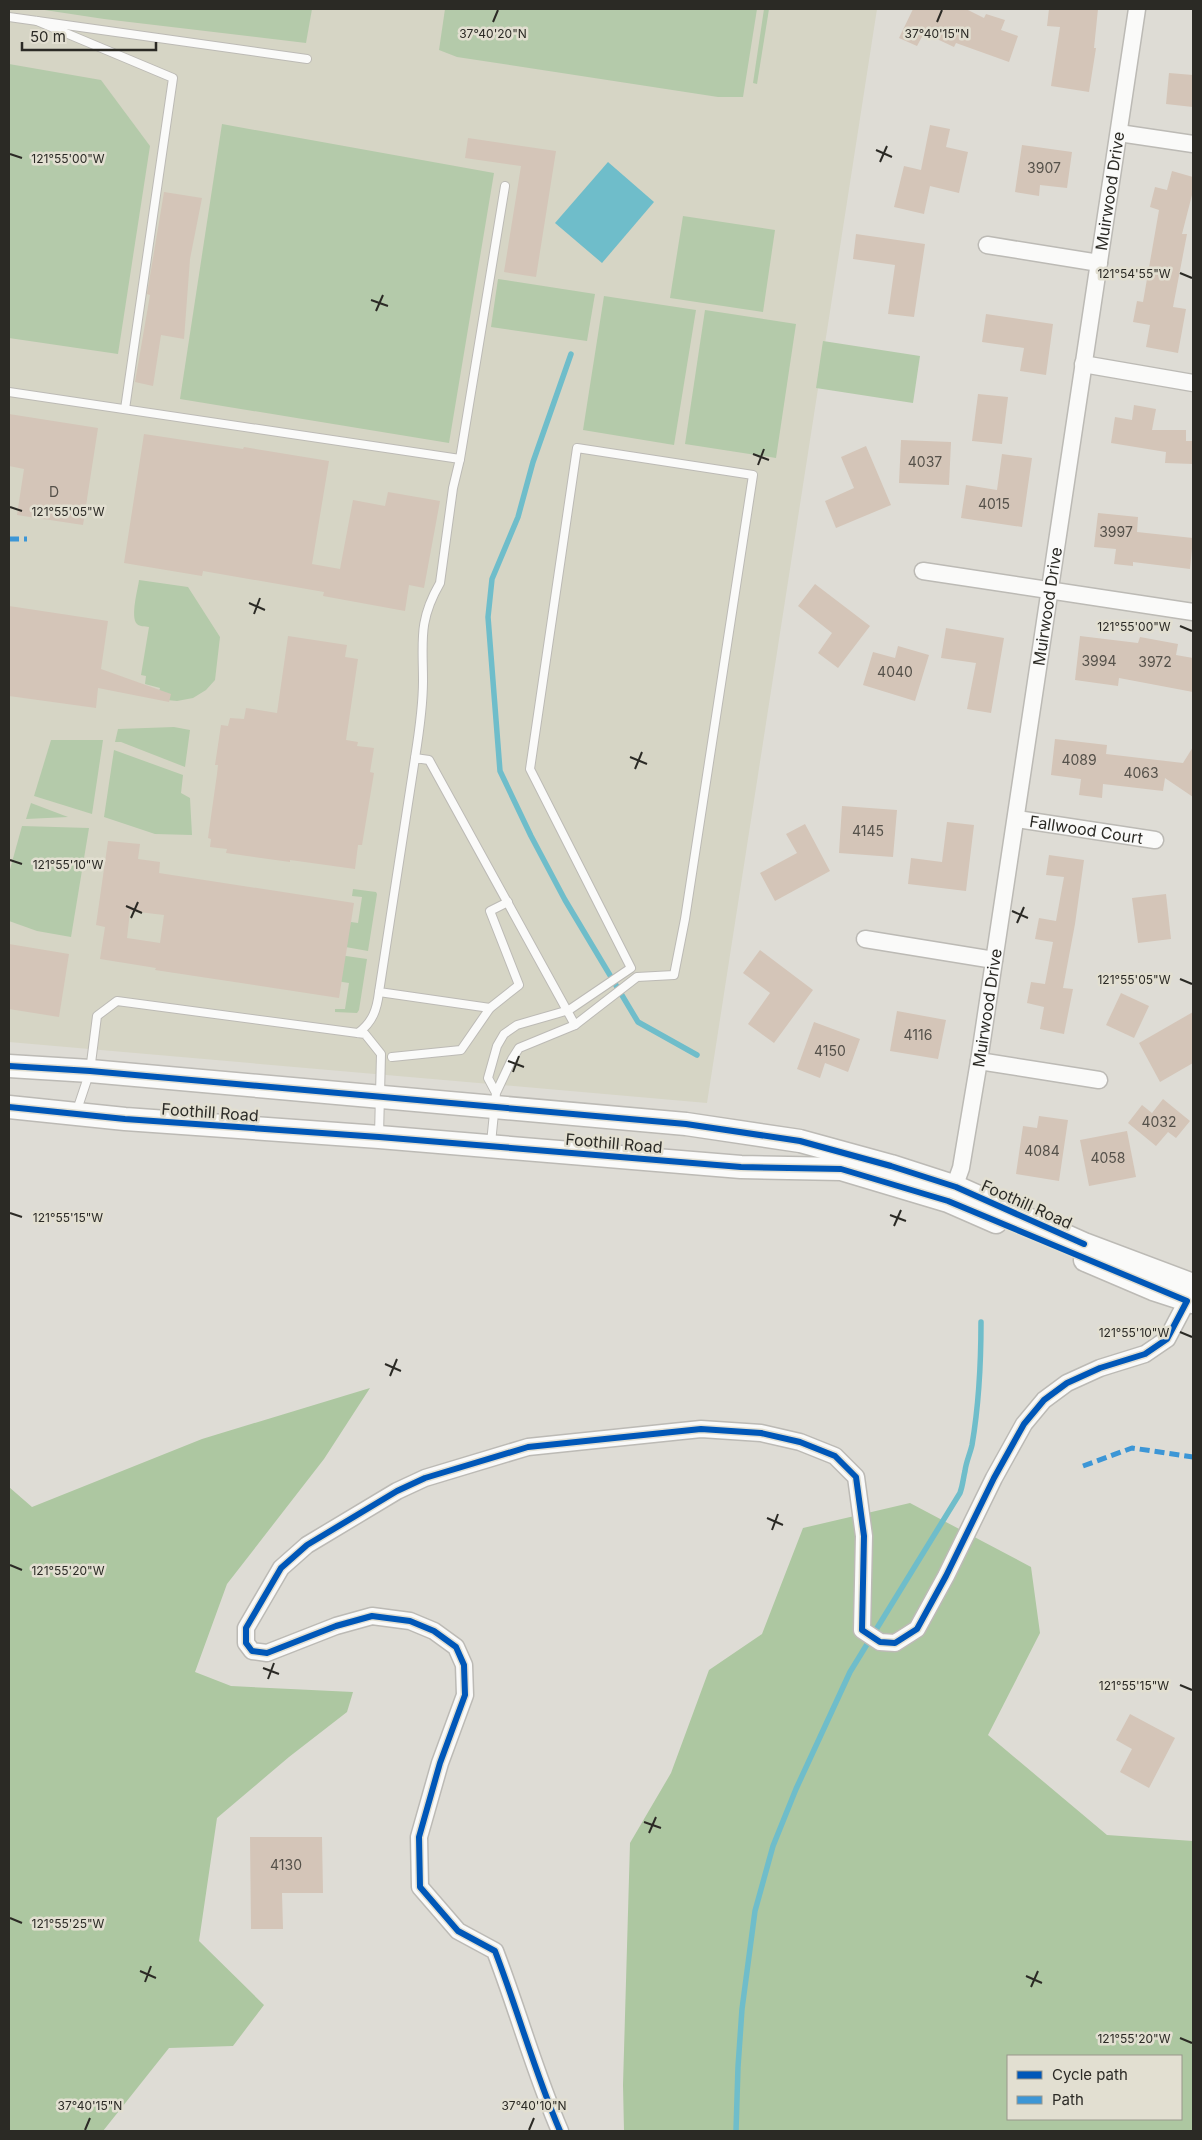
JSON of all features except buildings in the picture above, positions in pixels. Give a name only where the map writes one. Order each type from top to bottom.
[{"type":"main road","name":"Foothill Road","points":[[9,1066],[90,1071],[380,1096],[495,1100],[686,1124],[800,1141],[866,1159],[1084,1244],[1191,1296]]},
{"type":"main road","name":"Foothill Road","points":[[9,1106],[76,1115],[379,1137],[741,1167],[842,1170],[952,1194]]},
{"type":"street","name":"Muirwood Drive","points":[[952,1194],[961,1168],[1017,819],[1137,9]]},
{"type":"street","points":[[1119,133],[1193,144]]},
{"type":"street","points":[[987,245],[1099,263]]},
{"type":"street","points":[[1084,364],[1193,383]]},
{"type":"street","points":[[923,571],[1193,612]]},
{"type":"street","name":"Fallwood Court","points":[[1017,819],[1155,840]]},
{"type":"street","points":[[865,939],[994,960]]},
{"type":"street","points":[[979,1060],[1099,1080]]},
{"type":"street","points":[[560,2131],[495,1951],[458,1930],[420,1887],[419,1837],[440,1763],[465,1696],[464,1665],[456,1647],[434,1631],[410,1621],[372,1616],[336,1626],[267,1653],[252,1652],[246,1643],[246,1628],[281,1568],[307,1546],[397,1491],[425,1478],[528,1447],[701,1429],[761,1432],[800,1442],[835,1456],[856,1477],[864,1536],[862,1630],[880,1642],[895,1642],[917,1628],[946,1576],[998,1470],[1024,1424],[1044,1400],[1067,1383],[1100,1368],[1146,1354],[1167,1340],[1191,1296]]},
{"type":"lane","points":[[9,17],[307,59]]},
{"type":"lane","points":[[37,21],[173,78],[125,409]]},
{"type":"lane","points":[[358,1033],[366,1027],[373,1017],[379,992],[414,758],[423,682],[421,650],[423,623],[433,595],[440,584],[453,488],[460,459],[505,186]]},
{"type":"lane","points":[[9,392],[460,459]]},
{"type":"lane","points":[[491,1146],[495,1100],[512,1059],[520,1048],[575,1025],[637,977],[674,975],[753,475],[577,448],[530,769],[631,968],[569,1010],[517,1026],[504,1034],[496,1046],[488,1078],[495,1100]]},
{"type":"lane","points":[[414,758],[429,760],[569,1010],[575,1025]]},
{"type":"lane","points":[[392,1057],[461,1050],[490,1008],[519,984],[490,911],[508,902]]},
{"type":"lane","points":[[379,992],[490,1008]]},
{"type":"lane","points":[[76,1115],[90,1071],[97,1016],[117,1001],[365,1034],[381,1054],[379,1137]]},
{"type":"shaded area","points":[[9,9],[877,9],[707,1103],[9,1042]]},
{"type":"green space","points":[[38,9],[312,9],[306,43],[104,19]]},
{"type":"green space","points":[[445,9],[757,9],[743,97],[718,97],[457,57],[439,50]]},
{"type":"green space","points":[[764,9],[769,9],[757,84],[753,83]]},
{"type":"green space","points":[[9,64],[101,80],[150,146],[118,354],[9,338]]},
{"type":"green space","points":[[222,124],[494,173],[449,443],[180,399]]},
{"type":"green space","points":[[683,216],[775,230],[763,312],[670,298]]},
{"type":"green space","points":[[498,279],[595,294],[587,341],[491,327]]},
{"type":"green space","points":[[604,296],[696,310],[674,445],[583,430]]},
{"type":"green space","points":[[705,310],[796,324],[776,458],[685,444]]},
{"type":"green space","points":[[823,341],[920,356],[913,403],[816,388]]},
{"type":"green space","points":[[139,580],[188,587],[220,637],[215,680],[206,690],[193,698],[177,701],[157,699],[160,688],[145,684],[146,676],[141,675],[149,627],[140,626],[135,620],[134,609]]},
{"type":"green space","points":[[174,727],[190,730],[185,767],[121,742],[115,742],[118,729]]},
{"type":"green space","points":[[51,740],[103,740],[92,814],[34,796]]},
{"type":"green space","points":[[114,750],[183,775],[181,793],[190,798],[192,835],[155,834],[104,817]]},
{"type":"green space","points":[[31,803],[68,817],[26,819]]},
{"type":"green space","points":[[22,826],[89,828],[71,937],[37,931],[9,921],[9,873]]},
{"type":"green space","points":[[353,889],[376,892],[377,894],[368,951],[340,946],[344,921],[358,923],[362,897],[352,896]]},
{"type":"green space","points":[[339,955],[367,959],[357,1013],[335,1012],[335,1009],[345,1009],[349,983],[336,981]]},
{"type":"green space","points":[[370,1388],[324,1459],[227,1584],[195,1672],[231,1686],[353,1692],[347,1712],[289,1757],[217,1818],[199,1941],[264,2005],[233,2046],[169,2048],[103,2131],[9,2131],[9,1487],[32,1507],[202,1439]]},
{"type":"green space","points":[[910,1503],[1031,1567],[1040,1633],[988,1735],[1107,1835],[1193,1841],[1193,2131],[624,2131],[623,2085],[630,1843],[671,1773],[709,1670],[762,1634],[803,1528]]},
{"type":"water","points":[[608,162],[654,202],[602,263],[555,223]]},
{"type":"waterway","points":[[571,354],[533,462],[518,517],[492,579],[488,617],[500,771],[531,836],[565,900],[638,1022],[697,1055]]},
{"type":"waterway","points":[[736,2131],[742,2009],[755,1911],[773,1846],[796,1789],[850,1672],[960,1493],[972,1445],[976,1414],[981,1322]]},
{"type":"marked path","points":[[9,539],[27,539]]},
{"type":"marked path","points":[[1083,1466],[1132,1448],[1193,1457]]},
{"type":"cycle path","points":[[9,1066],[90,1071],[686,1124],[800,1141],[891,1166],[956,1187],[1084,1244]]},
{"type":"cycle path","points":[[9,1107],[125,1119],[379,1137],[741,1167],[841,1169],[948,1201],[1187,1301],[1167,1339],[1145,1354],[1100,1368],[1067,1383],[1044,1400],[1024,1424],[994,1478],[946,1576],[917,1629],[895,1643],[880,1642],[862,1630],[864,1536],[856,1477],[835,1456],[800,1442],[761,1433],[701,1429],[528,1447],[425,1478],[397,1491],[307,1545],[281,1568],[246,1628],[246,1643],[252,1651],[267,1653],[336,1626],[372,1616],[410,1621],[434,1631],[456,1647],[464,1665],[465,1695],[440,1763],[419,1837],[420,1887],[458,1931],[495,1951],[560,2131]]}]
